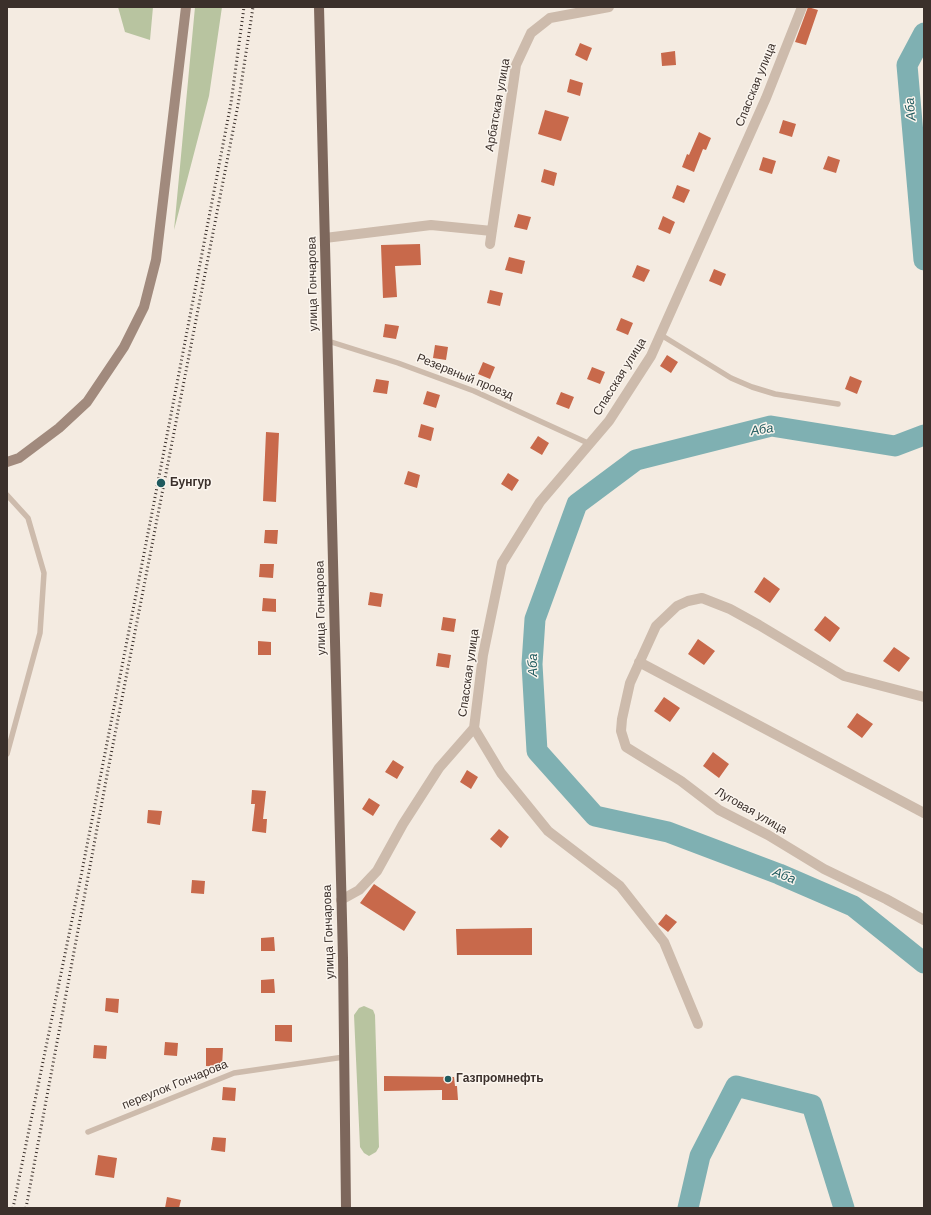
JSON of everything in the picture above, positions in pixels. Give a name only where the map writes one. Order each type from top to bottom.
[{"type":"main road","name":"улица Гончарова","points":[[319,7],[341,900],[346,1208]]},
{"type":"street","points":[[7,462],[19,458],[59,428],[88,402],[124,347],[144,307],[156,260],[186,7]]},
{"type":"street","name":"Арбатская улица","points":[[490,244],[516,65],[531,33],[550,18],[609,7]]},
{"type":"street","name":"Спасская улица","points":[[341,900],[359,890],[377,871],[403,824],[439,768],[474,728],[483,655],[502,563],[540,502],[609,422],[651,356],[766,98],[802,7]]},
{"type":"street","points":[[325,238],[431,225],[492,231]]},
{"type":"street","name":"Луговая улица","points":[[924,697],[844,676],[730,609],[702,598],[688,601],[677,606],[656,626],[630,683],[622,718],[621,731],[626,747],[681,781],[719,810],[768,835],[824,869],[886,899],[924,920]]},
{"type":"street","points":[[639,662],[924,814]]},
{"type":"street","name":"Спасская улица","points":[[474,728],[500,773],[548,831],[620,886],[664,942],[698,1024]]},
{"type":"lane","points":[[661,335],[731,378],[752,387],[775,394],[838,404]]},
{"type":"lane","name":"Резервный проезд","points":[[328,341],[398,363],[474,391],[590,444]]},
{"type":"lane","points":[[7,495],[28,518],[44,573],[40,633],[7,754]]},
{"type":"lane","name":"переулок Гончарова","points":[[88,1132],[234,1073],[344,1057]]},
{"type":"green space","points":[[118,7],[153,7],[150,40],[125,32]]},
{"type":"green space","points":[[195,7],[222,7],[209,96],[174,230]]},
{"type":"green space","points":[[364,1006],[373,1010],[375,1015],[379,1147],[376,1152],[369,1156],[364,1153],[360,1147],[354,1015],[359,1008]]},
{"type":"building","points":[[808,7],[818,10],[806,45],[795,42]]},
{"type":"building","points":[[580,43],[592,48],[587,61],[575,55]]},
{"type":"building","points":[[675,51],[676,65],[662,66],[661,53]]},
{"type":"building","points":[[570,79],[583,83],[580,96],[567,92]]},
{"type":"building","points":[[545,110],[569,117],[561,141],[538,134]]},
{"type":"building","points":[[783,120],[796,124],[792,137],[779,133]]},
{"type":"building","points":[[699,132],[711,138],[706,150],[703,149],[694,172],[682,167]]},
{"type":"building","points":[[828,156],[840,160],[836,173],[823,169]]},
{"type":"building","points":[[763,157],[776,161],[772,174],[759,170]]},
{"type":"building","points":[[544,169],[557,173],[554,186],[541,182]]},
{"type":"building","points":[[677,185],[690,190],[684,203],[672,198]]},
{"type":"building","points":[[518,214],[531,217],[527,230],[514,227]]},
{"type":"building","points":[[663,216],[675,222],[670,234],[658,229]]},
{"type":"building","points":[[420,244],[421,265],[395,266],[397,297],[383,298],[381,245]]},
{"type":"building","points":[[509,257],[525,261],[522,274],[505,270]]},
{"type":"building","points":[[637,265],[650,270],[644,282],[632,277]]},
{"type":"building","points":[[714,269],[726,274],[721,286],[709,281]]},
{"type":"building","points":[[490,290],[503,293],[500,306],[487,303]]},
{"type":"building","points":[[621,318],[633,323],[628,335],[616,330]]},
{"type":"building","points":[[385,324],[399,326],[396,339],[383,337]]},
{"type":"building","points":[[435,345],[448,347],[446,360],[433,358]]},
{"type":"building","points":[[667,355],[678,362],[671,373],[660,366]]},
{"type":"building","points":[[483,362],[495,367],[490,379],[478,374]]},
{"type":"building","points":[[592,367],[605,372],[600,384],[587,379]]},
{"type":"building","points":[[850,376],[862,381],[857,394],[845,389]]},
{"type":"building","points":[[376,379],[389,381],[387,394],[373,392]]},
{"type":"building","points":[[427,391],[440,395],[436,408],[423,404]]},
{"type":"building","points":[[561,392],[574,397],[569,409],[556,404]]},
{"type":"building","points":[[421,424],[434,428],[431,441],[418,437]]},
{"type":"building","points":[[266,432],[279,433],[276,502],[263,501]]},
{"type":"building","points":[[538,436],[549,443],[542,455],[530,448]]},
{"type":"building","points":[[408,471],[420,475],[417,488],[404,484]]},
{"type":"building","points":[[508,473],[519,480],[512,491],[501,484]]},
{"type":"building","points":[[265,530],[278,530],[277,544],[264,543]]},
{"type":"building","points":[[260,564],[274,564],[273,578],[259,577]]},
{"type":"building","points":[[764,577],[780,589],[770,603],[754,592]]},
{"type":"building","points":[[370,592],[383,594],[381,607],[368,605]]},
{"type":"building","points":[[263,598],[276,599],[276,612],[262,611]]},
{"type":"building","points":[[825,616],[840,628],[830,642],[814,630]]},
{"type":"building","points":[[443,617],[456,619],[454,632],[441,630]]},
{"type":"building","points":[[698,639],[715,651],[704,665],[688,654]]},
{"type":"building","points":[[258,641],[271,642],[271,655],[258,655]]},
{"type":"building","points":[[894,647],[910,658],[899,672],[883,661]]},
{"type":"building","points":[[438,653],[451,655],[449,668],[436,666]]},
{"type":"building","points":[[664,697],[680,708],[670,722],[654,711]]},
{"type":"building","points":[[857,713],[873,724],[862,738],[847,727]]},
{"type":"building","points":[[713,752],[729,764],[719,778],[703,766]]},
{"type":"building","points":[[393,760],[404,767],[397,779],[385,772]]},
{"type":"building","points":[[467,770],[478,777],[471,789],[460,782]]},
{"type":"building","points":[[252,790],[266,791],[263,819],[267,819],[266,833],[252,831],[255,804],[251,804]]},
{"type":"building","points":[[369,798],[380,805],[373,816],[362,809]]},
{"type":"building","points":[[148,810],[162,811],[160,825],[147,823]]},
{"type":"building","points":[[499,829],[509,837],[501,848],[490,839]]},
{"type":"building","points":[[192,880],[205,881],[204,894],[191,893]]},
{"type":"building","points":[[374,884],[416,912],[404,931],[360,903]]},
{"type":"building","points":[[666,914],[677,922],[668,932],[658,924]]},
{"type":"building","points":[[532,928],[532,955],[457,955],[456,929]]},
{"type":"building","points":[[274,937],[275,951],[261,951],[261,938]]},
{"type":"building","points":[[274,979],[275,993],[261,993],[261,980]]},
{"type":"building","points":[[106,998],[119,999],[118,1013],[105,1011]]},
{"type":"building","points":[[275,1025],[292,1025],[292,1042],[275,1041]]},
{"type":"building","points":[[165,1042],[178,1043],[177,1056],[164,1055]]},
{"type":"building","points":[[94,1045],[107,1046],[106,1059],[93,1058]]},
{"type":"building","points":[[206,1048],[223,1048],[222,1067],[206,1066]]},
{"type":"building","points":[[384,1076],[454,1077],[455,1086],[457,1086],[458,1100],[442,1100],[442,1090],[384,1091]]},
{"type":"building","points":[[223,1087],[236,1088],[235,1101],[222,1100]]},
{"type":"building","points":[[213,1137],[226,1138],[225,1152],[211,1150]]},
{"type":"building","points":[[98,1155],[117,1158],[114,1178],[95,1175]]},
{"type":"building","points":[[167,1197],[181,1200],[179,1208],[165,1208]]},
{"type":"waterway","name":"Аба","points":[[924,33],[907,65],[924,260]]},
{"type":"waterway","name":"Аба","points":[[924,435],[895,446],[771,426],[636,460],[577,504],[535,619],[532,664],[537,751],[595,816],[668,832],[779,874],[853,906],[924,963]]},
{"type":"waterway","name":"Аба","points":[[688,1208],[700,1156],[736,1086],[812,1105],[844,1208]]},
{"type":"railway","points":[[13,1208],[82,871],[231,103],[244,7]]},
{"type":"railway","points":[[26,1208],[108,770],[238,105],[253,7]]},
{"type":"place","name":"Бунгур","points":[[161,483]]},
{"type":"place","name":"Газпромнефть","points":[[448,1079]]}]
